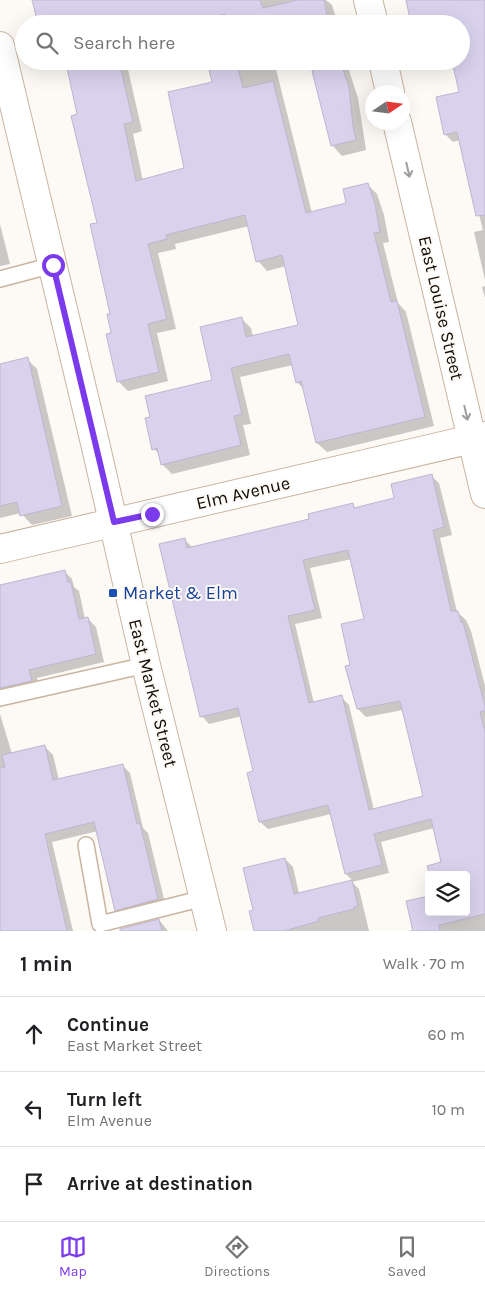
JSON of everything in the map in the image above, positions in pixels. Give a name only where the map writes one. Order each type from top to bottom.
[{"type":"street","points":[[368,0],[372,15]]},
{"type":"street","name":"East Market Street","points":[[0,46],[114,522],[146,665],[212,931]]},
{"type":"street","points":[[385,70],[388,85]]},
{"type":"street","name":"East Louise Street","points":[[399,130],[478,437],[485,494]]},
{"type":"street","name":"Elm Avenue","points":[[0,549],[478,437]]},
{"type":"lane","points":[[0,278],[53,265]]},
{"type":"lane","points":[[0,698],[146,665]]},
{"type":"lane","points":[[86,845],[99,928],[204,898]]},
{"type":"building","points":[[32,0],[260,0],[263,8],[298,0],[324,0],[327,15],[225,14],[36,15]]},
{"type":"building","points":[[406,0],[485,0],[485,215],[476,216],[457,132],[444,135],[436,97],[459,92],[454,70],[470,70],[470,15],[409,15]]},
{"type":"building","points":[[67,70],[121,70],[133,122],[124,124],[136,181],[184,168],[168,92],[212,82],[209,70],[238,70],[243,88],[273,81],[306,213],[346,203],[343,189],[368,183],[375,204],[380,232],[374,233],[391,302],[397,301],[425,417],[316,443],[301,381],[296,383],[289,354],[231,368],[242,414],[234,416],[241,445],[161,465],[157,448],[152,450],[145,418],[150,417],[145,396],[212,380],[200,327],[242,317],[246,337],[298,325],[282,255],[256,262],[245,215],[166,235],[167,239],[148,244],[167,319],[148,324],[159,372],[117,382],[106,334],[111,333],[107,314],[110,314],[90,224],[97,223],[71,116],[77,114]]},
{"type":"building","points":[[343,70],[349,87],[356,140],[331,146],[312,71]]},
{"type":"building","points":[[28,357],[62,506],[20,516],[17,502],[0,506],[0,364]]},
{"type":"building","points":[[432,474],[444,527],[433,530],[451,611],[458,611],[461,622],[463,622],[485,706],[485,711],[480,712],[485,732],[485,914],[439,925],[440,931],[413,931],[406,901],[425,897],[425,916],[470,916],[470,871],[429,871],[427,866],[441,862],[431,819],[374,834],[382,865],[345,874],[328,805],[259,822],[247,773],[253,771],[238,708],[200,717],[159,544],[185,538],[187,548],[309,519],[308,514],[353,503],[354,508],[394,498],[391,484]],"holes":[[[348,550],[364,619],[341,624],[350,665],[345,666],[357,709],[400,701],[423,796],[369,810],[342,695],[309,703],[288,616],[315,610],[303,560]]]},
{"type":"building","points":[[65,570],[68,582],[71,582],[79,619],[88,617],[96,654],[29,670],[32,681],[0,688],[0,585]]},
{"type":"building","points":[[45,745],[53,780],[123,764],[137,824],[140,823],[158,899],[115,911],[94,822],[45,834],[67,931],[0,931],[0,768],[5,767],[2,755]]},
{"type":"building","points":[[285,858],[294,894],[352,880],[358,906],[354,907],[354,909],[318,918],[319,921],[284,931],[254,931],[249,911],[253,910],[243,868]]},
{"type":"building","points":[[159,919],[162,931],[120,931],[120,929]]},
{"type":"place","name":"Market & Elm","points":[[113,593]]},
{"type":"route","points":[[53,265],[114,522],[152,514]]}]
